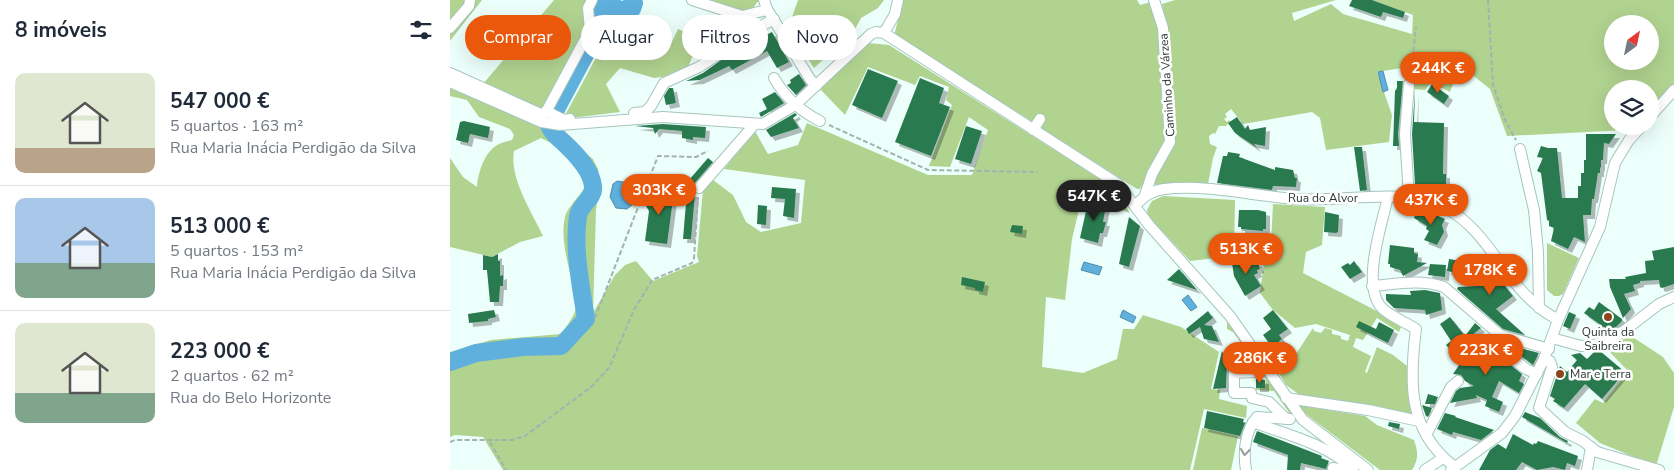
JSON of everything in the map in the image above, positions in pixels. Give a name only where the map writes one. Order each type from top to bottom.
[{"type":"street","points":[[450,28],[470,6],[470,0]]},
{"type":"street","points":[[450,73],[543,115],[590,30],[588,8],[592,0]]},
{"type":"street","points":[[692,0],[742,16],[768,10]]},
{"type":"street","points":[[884,33],[895,14],[898,0]]},
{"type":"street","name":"Caminho da Várzea","points":[[1145,195],[1152,174],[1170,142],[1163,28],[1154,0]]},
{"type":"street","points":[[546,111],[564,120],[645,112],[651,106],[664,83],[699,67],[722,52],[727,45],[768,10]]},
{"type":"street","points":[[768,10],[816,86]]},
{"type":"street","points":[[450,82],[541,122],[560,124],[662,117],[754,125],[763,124],[795,105],[871,34],[876,32],[884,33],[1118,184],[1149,225],[1230,316],[1303,420],[1368,470]]},
{"type":"street","points":[[774,78],[780,89],[795,105],[820,121]]},
{"type":"street","points":[[1409,84],[1405,134],[1409,197]]},
{"type":"street","points":[[1659,107],[1674,90]]},
{"type":"street","points":[[1033,130],[1040,119]]},
{"type":"street","points":[[699,188],[754,125]]},
{"type":"street","points":[[1388,197],[1372,269],[1372,290],[1381,308],[1416,329],[1411,364],[1418,421],[1443,458],[1453,468],[1502,433],[1515,416],[1546,354],[1558,320],[1600,227],[1615,162],[1634,135]]},
{"type":"street","points":[[1520,149],[1534,210],[1538,252],[1539,308]]},
{"type":"street","name":"Rua do Alvor","points":[[1145,195],[1162,190],[1194,188],[1295,199],[1409,197],[1427,200],[1457,214],[1475,230],[1527,296],[1539,308],[1558,320]]},
{"type":"street","points":[[1135,206],[1145,195]]},
{"type":"street","points":[[1372,286],[1424,282],[1444,288],[1500,335],[1546,354],[1552,367],[1538,408],[1565,432],[1583,441],[1598,452],[1659,470]]},
{"type":"street","points":[[1552,338],[1581,346],[1600,344],[1624,331],[1659,304],[1674,297]]},
{"type":"street","points":[[1500,335],[1496,345],[1526,369],[1537,374]]},
{"type":"street","points":[[1265,368],[1254,372],[1234,373],[1234,393],[1251,393],[1252,398],[1269,402],[1286,419]]},
{"type":"street","points":[[1426,435],[1451,387],[1458,381]]},
{"type":"street","points":[[1286,398],[1368,410],[1418,421]]},
{"type":"street","points":[[1246,470],[1244,460],[1248,432],[1257,417],[1303,420]]},
{"type":"street","points":[[1253,422],[1333,454],[1353,470]]},
{"type":"street","points":[[1587,470],[1591,448]]},
{"type":"street","points":[[1425,470],[1443,458]]},
{"type":"path","points":[[1488,0],[1493,85],[1506,120],[1520,149]]},
{"type":"path","points":[[1409,84],[1416,27]]},
{"type":"path","points":[[820,121],[928,170],[1038,172]]},
{"type":"path","points":[[595,318],[658,156],[696,157],[708,151]]},
{"type":"path","points":[[450,442],[455,440],[512,440],[525,436],[591,387],[605,373],[609,368],[634,310],[648,285],[657,277],[687,266],[694,258],[699,188]]},
{"type":"path","points":[[490,441],[506,470]]},
{"type":"green space","points":[[450,0],[482,0],[470,15],[465,15],[465,22],[450,41]]},
{"type":"green space","points":[[554,0],[587,0],[588,15],[581,15],[581,42],[571,60],[571,15],[541,15]]},
{"type":"green space","points":[[701,0],[759,0],[750,12],[743,12]]},
{"type":"green space","points":[[798,0],[884,0],[878,8],[861,18],[857,25],[857,15],[793,15]]},
{"type":"green space","points":[[903,0],[1137,0],[1140,5],[1151,2],[1159,29],[1166,141],[1140,189],[1137,189],[1041,128],[1041,124],[1033,122],[894,36]]},
{"type":"green space","points":[[1175,0],[1336,0],[1292,13],[1294,21],[1331,4],[1343,14],[1412,34],[1413,15],[1372,0],[1674,0],[1674,85],[1659,101],[1659,80],[1604,80],[1604,131],[1507,136],[1490,89],[1460,65],[1450,92],[1431,82],[1425,90],[1412,89],[1406,81],[1408,67],[1377,72],[1392,115],[1389,142],[1326,150],[1320,118],[1312,112],[1243,124],[1231,109],[1225,114],[1227,117],[1224,119],[1230,122],[1226,126],[1219,126],[1215,134],[1213,133],[1209,136],[1210,144],[1217,147],[1208,184],[1192,183],[1158,186],[1155,184],[1154,180],[1173,143],[1169,43],[1162,4]]},
{"type":"green space","points":[[678,29],[682,31],[682,60],[691,60],[688,67],[669,76],[654,78],[620,68],[606,84],[620,112],[563,119],[595,60],[672,60],[672,42]]},
{"type":"green space","points":[[868,43],[889,45],[1099,178],[1115,191],[1130,213],[1082,197],[1072,239],[1065,300],[1046,297],[1042,367],[1083,373],[1117,359],[1123,329],[1134,329],[1143,315],[1181,327],[1219,352],[1211,389],[1220,390],[1219,399],[1247,406],[1246,418],[1204,409],[1190,470],[503,470],[483,437],[455,435],[450,437],[450,352],[491,340],[561,334],[572,318],[577,305],[563,234],[567,212],[585,187],[586,178],[577,162],[555,140],[553,144],[541,138],[514,151],[515,172],[522,195],[543,236],[520,242],[492,257],[450,247],[450,158],[463,177],[477,187],[480,170],[485,158],[497,145],[512,140],[514,135],[510,129],[479,117],[467,100],[450,96],[450,77],[559,128],[558,131],[593,159],[598,169],[600,185],[596,210],[593,313],[615,275],[625,265],[636,261],[653,281],[699,262],[697,256],[703,190],[713,180],[733,195],[746,222],[761,232],[801,223],[805,180],[724,169],[755,131],[768,154],[798,145],[807,123],[928,175],[972,175],[988,130],[969,117],[950,167],[929,166],[952,105],[946,100],[949,87],[920,76],[915,85],[868,67],[845,115],[819,88],[849,60],[857,60],[857,53]]},
{"type":"green space","points":[[503,60],[571,60],[542,113],[483,84]]},
{"type":"green space","points":[[809,60],[823,60],[814,68]]},
{"type":"green space","points":[[1163,196],[1235,200],[1234,256],[1190,261],[1148,216],[1147,210],[1152,201]]},
{"type":"green space","points":[[1273,204],[1325,207],[1322,245],[1306,252],[1303,273],[1402,324],[1399,332],[1377,318],[1363,340],[1356,338],[1353,347],[1371,356],[1365,372],[1367,373],[1377,347],[1393,355],[1407,366],[1413,415],[1372,405],[1301,396],[1286,385],[1279,373],[1288,366],[1313,328],[1314,331],[1321,333],[1325,328],[1332,330],[1332,334],[1341,336],[1341,339],[1348,341],[1350,335],[1316,324],[1295,328],[1273,310],[1260,293],[1264,261],[1270,262]]},
{"type":"green space","points":[[1547,243],[1579,258],[1563,294],[1559,296],[1554,296],[1547,290]]},
{"type":"green space","points":[[1227,320],[1259,367],[1233,332],[1227,329]]},
{"type":"green space","points":[[1631,336],[1663,357],[1674,373],[1674,407],[1656,466],[1600,443],[1576,423],[1595,399],[1603,403],[1628,371],[1605,347]]},
{"type":"green space","points":[[1262,371],[1295,417],[1292,417],[1274,391],[1255,390],[1256,388],[1265,388],[1266,379],[1261,373]]},
{"type":"green space","points":[[1297,405],[1365,416],[1377,425],[1414,440],[1417,455],[1412,470],[1380,470],[1307,415]]},
{"type":"green space","points":[[1202,428],[1238,436],[1231,470],[1193,470]]},
{"type":"water","points":[[1383,71],[1388,90],[1383,92],[1378,72]]},
{"type":"water","points":[[617,181],[630,183],[637,189],[633,204],[627,209],[616,208],[610,197],[613,184]]},
{"type":"water","points":[[1084,262],[1102,267],[1099,275],[1081,270]]},
{"type":"water","points":[[1188,295],[1197,307],[1191,311],[1182,300]]},
{"type":"water","points":[[1123,310],[1136,317],[1133,323],[1120,317]]},
{"type":"building","points":[[1352,0],[1372,0],[1405,12],[1403,18],[1383,12],[1381,17],[1349,6]]},
{"type":"building","points":[[772,32],[778,43],[778,60],[788,60],[789,62],[777,68],[768,53],[768,34]]},
{"type":"building","points":[[721,60],[750,60],[732,70],[729,66],[700,80],[686,81],[703,73]]},
{"type":"building","points":[[868,69],[898,81],[882,118],[852,105]]},
{"type":"building","points":[[799,74],[806,85],[796,95],[787,85],[791,83],[790,80]]},
{"type":"building","points":[[920,78],[944,88],[939,103],[950,107],[931,156],[895,142]]},
{"type":"building","points":[[1397,81],[1403,81],[1398,134],[1399,146],[1393,146],[1395,91]]},
{"type":"building","points":[[1432,84],[1449,96],[1444,104],[1427,92]]},
{"type":"building","points":[[669,88],[673,88],[676,103],[666,105],[664,96]]},
{"type":"building","points":[[1415,90],[1414,122],[1444,123],[1443,174],[1446,174],[1446,185],[1415,185],[1412,134]]},
{"type":"building","points":[[775,92],[784,103],[761,117],[759,113],[767,109],[762,99]]},
{"type":"building","points":[[795,113],[797,115],[793,118],[799,128],[771,137],[766,130]]},
{"type":"building","points":[[1237,117],[1245,129],[1248,125],[1250,130],[1266,127],[1265,146],[1254,144],[1257,148],[1235,133],[1228,123]]},
{"type":"building","points":[[464,121],[490,127],[488,138],[470,134],[468,143],[456,140],[460,122]]},
{"type":"building","points":[[663,124],[706,127],[705,138],[693,137],[693,140],[682,138],[682,131],[659,129],[655,134],[653,128],[635,126]]},
{"type":"building","points":[[966,126],[982,131],[971,164],[955,159]]},
{"type":"building","points":[[1586,134],[1615,135],[1609,144],[1604,143],[1603,160],[1601,160],[1600,173],[1598,173],[1594,199],[1592,199],[1591,215],[1583,215],[1585,242],[1574,237],[1568,249],[1551,241],[1554,228],[1549,226],[1549,221],[1547,220],[1541,173],[1537,171],[1543,158],[1537,157],[1541,146],[1557,148],[1562,198],[1578,198],[1578,186],[1581,186],[1581,173],[1584,173],[1584,160],[1586,160]]},
{"type":"building","points":[[1354,147],[1362,147],[1367,190],[1360,191]]},
{"type":"building","points":[[1228,152],[1240,154],[1239,157],[1275,170],[1275,167],[1293,170],[1295,178],[1297,178],[1296,187],[1273,186],[1272,190],[1217,183],[1223,156],[1227,156]]},
{"type":"building","points":[[708,158],[713,162],[694,184],[689,180]]},
{"type":"building","points":[[772,187],[796,189],[794,218],[783,216],[785,199],[771,198]]},
{"type":"building","points":[[652,189],[674,192],[667,244],[645,241],[649,211],[646,206]]},
{"type":"building","points":[[687,191],[695,194],[691,239],[683,239]]},
{"type":"building","points":[[1088,202],[1106,206],[1103,222],[1106,222],[1103,233],[1100,233],[1098,243],[1080,238]]},
{"type":"building","points":[[758,205],[767,206],[766,225],[757,224]]},
{"type":"building","points":[[1418,209],[1445,219],[1442,225],[1444,232],[1437,245],[1424,240],[1429,231],[1426,229],[1427,226],[1414,218]]},
{"type":"building","points":[[1239,210],[1266,212],[1266,229],[1263,229],[1263,231],[1241,229],[1241,227],[1238,227]]},
{"type":"building","points":[[1325,212],[1339,215],[1338,232],[1324,232]]},
{"type":"building","points":[[1129,217],[1140,226],[1129,267],[1119,264]]},
{"type":"building","points":[[1012,225],[1023,226],[1022,234],[1010,232]]},
{"type":"building","points":[[1390,245],[1414,248],[1414,253],[1418,254],[1417,262],[1427,263],[1403,276],[1400,270],[1390,267],[1390,264],[1388,264]]},
{"type":"building","points":[[1674,247],[1674,284],[1662,288],[1660,287],[1659,280],[1640,281],[1640,283],[1633,285],[1635,291],[1624,294],[1631,309],[1623,318],[1610,287],[1609,279],[1626,279],[1625,277],[1646,273],[1645,261],[1654,260],[1652,251]]},
{"type":"building","points":[[498,254],[500,276],[503,275],[503,286],[500,286],[499,302],[490,302],[487,270],[483,270],[483,255],[492,257]]},
{"type":"building","points":[[1250,257],[1251,264],[1258,262],[1260,269],[1254,275],[1261,286],[1245,296],[1234,276],[1232,263]]},
{"type":"building","points":[[1449,259],[1461,261],[1458,273],[1447,271]]},
{"type":"building","points":[[1354,261],[1362,272],[1350,279],[1341,267],[1348,263],[1350,265]]},
{"type":"building","points":[[1485,261],[1513,296],[1496,309],[1525,335],[1503,329],[1457,289],[1458,287],[1477,286],[1477,280],[1469,279],[1477,272],[1475,269]]},
{"type":"building","points":[[1430,264],[1446,265],[1445,277],[1428,275]]},
{"type":"building","points":[[1179,269],[1197,290],[1167,280]]},
{"type":"building","points":[[962,277],[985,282],[983,292],[961,285]]},
{"type":"building","points":[[1425,290],[1440,293],[1442,310],[1426,315],[1425,310],[1394,308],[1386,300],[1386,294],[1411,295],[1410,291]]},
{"type":"building","points":[[1599,302],[1622,319],[1615,328],[1609,331],[1584,313],[1589,307],[1594,310]]},
{"type":"building","points":[[494,310],[496,317],[488,319],[488,321],[469,323],[468,314]]},
{"type":"building","points":[[1273,310],[1288,329],[1279,335],[1282,339],[1272,347],[1263,335],[1271,329],[1263,318]]},
{"type":"building","points":[[1208,311],[1213,318],[1204,325],[1212,326],[1219,342],[1204,339],[1200,327],[1189,334],[1186,329]]},
{"type":"building","points":[[1569,312],[1576,315],[1570,329],[1563,326]]},
{"type":"building","points":[[1450,317],[1465,336],[1475,323],[1481,328],[1452,351],[1446,345],[1451,341],[1440,324]]},
{"type":"building","points":[[1359,321],[1376,329],[1379,322],[1394,330],[1388,343],[1356,327]]},
{"type":"building","points":[[1476,340],[1489,345],[1492,350],[1522,374],[1519,381],[1524,384],[1519,393],[1499,381],[1492,397],[1503,402],[1499,412],[1485,406],[1487,400],[1476,395],[1477,398],[1450,403],[1456,391],[1460,388],[1474,386],[1465,381],[1461,375],[1453,374]]},
{"type":"building","points":[[1508,346],[1539,353],[1533,365]]},
{"type":"building","points":[[1222,351],[1227,362],[1226,388],[1213,389]]},
{"type":"building","points":[[1600,351],[1625,372],[1602,399],[1585,384],[1564,408],[1553,401],[1555,399],[1550,396],[1560,366],[1567,372],[1577,360],[1571,355],[1580,353],[1587,359],[1594,352]]},
{"type":"building","points":[[1256,379],[1265,380],[1265,388],[1256,388]]},
{"type":"building","points":[[1428,394],[1438,397],[1435,404],[1425,404]]},
{"type":"building","points":[[1422,405],[1432,408],[1428,417],[1426,416]]},
{"type":"building","points":[[1207,411],[1244,419],[1243,422],[1245,423],[1240,436],[1204,428]]},
{"type":"building","points":[[1525,412],[1540,418],[1560,437],[1568,441],[1567,443],[1522,417]]},
{"type":"building","points":[[1445,413],[1494,430],[1481,440],[1453,432],[1452,435],[1437,429]]},
{"type":"building","points":[[1389,422],[1400,424],[1399,429],[1388,426]]},
{"type":"building","points":[[1257,431],[1322,456],[1321,458],[1329,461],[1326,469],[1301,463],[1300,470],[1287,470],[1288,455],[1253,442]]},
{"type":"building","points":[[1513,434],[1533,445],[1538,441],[1578,456],[1575,466],[1567,463],[1565,470],[1553,467],[1537,470],[1522,462],[1516,470],[1479,470],[1490,450],[1498,444],[1506,449]]},
{"type":"waterway","points":[[554,113],[596,34],[599,7],[602,4],[628,12],[632,9],[634,3],[632,0]]},
{"type":"waterway","points":[[450,362],[476,353],[523,347],[561,346],[586,319],[576,241],[579,212],[592,194],[592,180],[582,162],[553,133],[549,125]]},
{"type":"place","name":"Quinta da Saibreira","points":[[1608,317]]},
{"type":"place","name":"Mar e Terra","points":[[1560,374]]}]
